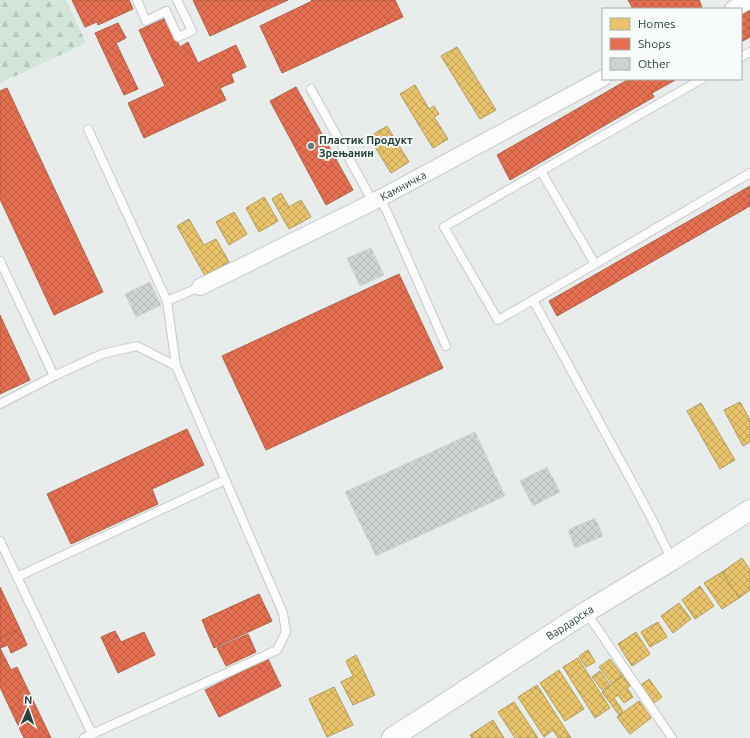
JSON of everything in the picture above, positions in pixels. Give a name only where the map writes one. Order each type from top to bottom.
[{"type":"street","points":[[735,8],[750,0]]},
{"type":"street","name":"Камничка","points":[[200,287],[376,200],[602,79]]},
{"type":"street","name":"Вардарска","points":[[396,737],[586,612],[672,560],[750,510]]},
{"type":"lane","points":[[137,0],[146,21],[166,12],[178,37],[192,31],[177,0]]},
{"type":"lane","points":[[700,80],[444,227],[498,320],[750,173]]},
{"type":"lane","points":[[311,89],[376,200],[388,214],[446,346]]},
{"type":"lane","points":[[0,541],[88,736],[277,650],[286,632],[283,613],[176,366],[167,300],[88,129]]},
{"type":"lane","points":[[541,171],[595,264]]},
{"type":"lane","points":[[0,261],[54,376]]},
{"type":"lane","points":[[167,300],[200,287]]},
{"type":"lane","points":[[533,300],[651,517],[672,560]]},
{"type":"lane","points":[[0,404],[54,376],[102,354],[137,346],[176,366]]},
{"type":"lane","points":[[17,577],[225,480]]},
{"type":"lane","points":[[586,612],[672,738]]},
{"type":"green space","points":[[0,0],[66,0],[86,43],[0,83]]},
{"type":"building: Homes","points":[[457,47],[496,110],[480,119],[441,56]]},
{"type":"building: Homes","points":[[415,85],[429,109],[434,106],[439,114],[434,117],[448,139],[433,148],[400,94]]},
{"type":"building: Homes","points":[[387,126],[409,162],[391,173],[369,137]]},
{"type":"building: Homes","points":[[281,193],[289,207],[301,200],[311,217],[289,229],[272,199]]},
{"type":"building: Homes","points":[[264,197],[278,221],[259,232],[246,208]]},
{"type":"building: Homes","points":[[234,212],[247,234],[229,245],[216,222]]},
{"type":"building: Homes","points":[[189,219],[204,245],[216,239],[229,262],[205,276],[177,226]]},
{"type":"building: Homes","points":[[740,402],[750,420],[750,442],[743,446],[724,410]]},
{"type":"building: Homes","points":[[701,403],[735,460],[720,469],[687,411]]},
{"type":"building: Homes","points":[[742,558],[750,570],[750,590],[739,598],[722,572]]},
{"type":"building: Homes","points":[[722,572],[739,598],[722,609],[704,583]]},
{"type":"building: Homes","points":[[700,586],[714,606],[695,619],[682,600]]},
{"type":"building: Homes","points":[[679,603],[691,619],[673,633],[661,616]]},
{"type":"building: Homes","points":[[658,622],[667,637],[650,647],[641,632]]},
{"type":"building: Homes","points":[[636,632],[650,654],[632,666],[618,644]]},
{"type":"building: Homes","points":[[588,650],[595,662],[586,667],[579,656]]},
{"type":"building: Homes","points":[[356,655],[375,695],[353,705],[341,682],[353,676],[346,661]]},
{"type":"building: Homes","points":[[578,658],[610,708],[595,718],[563,667]]},
{"type":"building: Homes","points":[[610,659],[623,676],[612,684],[599,667]]},
{"type":"building: Homes","points":[[559,670],[584,709],[565,721],[540,683]]},
{"type":"building: Homes","points":[[600,671],[610,685],[602,690],[592,677]]},
{"type":"building: Homes","points":[[623,676],[630,686],[627,688],[633,697],[624,703],[618,695],[614,698],[623,711],[619,715],[602,692]]},
{"type":"building: Homes","points":[[649,679],[662,697],[654,703],[641,685]]},
{"type":"building: Homes","points":[[537,685],[571,738],[558,738],[553,730],[544,737],[518,697]]},
{"type":"building: Homes","points":[[334,687],[353,725],[327,737],[309,699]]},
{"type":"building: Homes","points":[[639,701],[651,718],[630,734],[617,717]]},
{"type":"building: Homes","points":[[514,702],[538,738],[515,738],[498,712]]},
{"type":"building: Homes","points":[[493,720],[504,738],[472,738],[470,735]]},
{"type":"building: Shops","points":[[72,0],[129,0],[133,9],[98,25],[97,22],[85,27]]},
{"type":"building: Shops","points":[[193,0],[288,0],[210,36]]},
{"type":"building: Shops","points":[[311,0],[395,0],[403,17],[282,73],[260,26],[312,1]]},
{"type":"building: Shops","points":[[628,0],[699,0],[702,7],[700,8],[632,8]]},
{"type":"building: Shops","points":[[750,9],[750,37],[742,41],[742,14]]},
{"type":"building: Shops","points":[[166,18],[180,47],[188,42],[198,63],[236,45],[246,67],[231,74],[234,82],[220,88],[226,100],[144,138],[128,103],[165,86],[139,30]]},
{"type":"building: Shops","points":[[118,23],[126,38],[116,43],[138,89],[124,95],[95,33]]},
{"type":"building: Shops","points":[[627,80],[675,80],[652,93],[654,97],[510,180],[497,155]]},
{"type":"building: Shops","name":"Пластик Продукт Зрењанин","points":[[296,87],[353,190],[326,205],[270,101]]},
{"type":"building: Shops","points":[[7,88],[103,292],[54,315],[0,199],[0,91]]},
{"type":"building: Shops","points":[[750,186],[750,206],[557,316],[549,301]]},
{"type":"building: Shops","points":[[399,274],[443,368],[266,450],[222,356]]},
{"type":"building: Shops","points":[[0,315],[30,380],[0,394]]},
{"type":"building: Shops","points":[[187,429],[204,465],[152,489],[158,504],[71,544],[47,494]]},
{"type":"building: Shops","points":[[0,587],[20,629],[0,638]]},
{"type":"building: Shops","points":[[259,594],[272,621],[214,648],[202,620]]},
{"type":"building: Shops","points":[[20,629],[27,645],[11,653],[8,645],[0,648],[0,638]]},
{"type":"building: Shops","points":[[115,631],[121,642],[144,632],[155,655],[118,673],[101,637]]},
{"type":"building: Shops","points":[[248,634],[256,652],[226,666],[217,648]]},
{"type":"building: Shops","points":[[0,648],[11,670],[17,667],[51,738],[24,738],[0,687]]},
{"type":"building: Shops","points":[[268,659],[281,686],[219,717],[205,690]]},
{"type":"building: Other","points":[[371,248],[384,275],[360,286],[347,258]]},
{"type":"building: Other","points":[[150,282],[161,305],[136,317],[125,294]]},
{"type":"building: Other","points":[[475,432],[505,496],[376,556],[345,492]]},
{"type":"building: Other","points":[[547,467],[560,492],[533,506],[520,481]]},
{"type":"building: Other","points":[[595,518],[603,536],[575,548],[568,530]]},
{"type":"place","name":"Пластик Продукт Зрењанин","points":[[311,146]]}]
